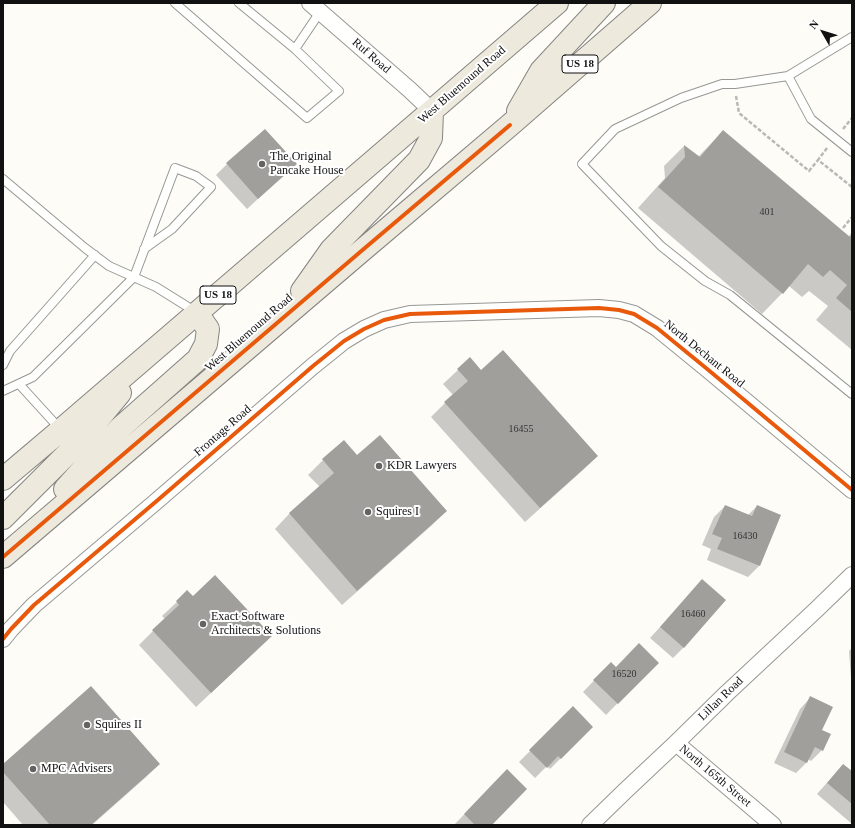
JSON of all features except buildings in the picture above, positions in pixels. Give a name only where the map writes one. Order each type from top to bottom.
[{"type":"main road","name":"West Bluemound Road","points":[[3,479],[558,3]]},
{"type":"main road","points":[[510,126],[541,71],[604,3]]},
{"type":"main road","name":"West Bluemound Road","points":[[7,554],[281,319],[510,126],[650,3]]},
{"type":"main road","points":[[281,319],[331,250],[419,160],[431,138],[432,111]]},
{"type":"main road","points":[[7,554],[119,428],[198,358],[206,344],[208,329],[197,313]]},
{"type":"main road","points":[[3,518],[82,440],[158,347]]},
{"type":"street","name":"Ruf Road","points":[[315,8],[432,111]]},
{"type":"street","name":"North Dechant Road","points":[[490,312],[599,308],[620,310],[634,314],[657,328],[852,490]]},
{"type":"street","name":"Frontage Road","points":[[3,639],[34,605],[312,366],[344,341],[364,329],[384,320],[410,314],[490,312]]},
{"type":"street","name":"Lillan Road","points":[[590,825],[852,575]]},
{"type":"street","name":"North 165th Street","points":[[676,743],[773,825]]},
{"type":"lane","points":[[175,3],[307,118],[339,91],[295,49],[239,3]]},
{"type":"lane","points":[[295,49],[315,8]]},
{"type":"lane","points":[[852,36],[788,76],[735,84],[722,84],[681,98],[615,129],[582,164],[661,246],[705,281],[730,295],[852,394]]},
{"type":"lane","points":[[788,76],[811,119],[852,152]]},
{"type":"lane","points":[[3,391],[33,377],[134,277],[144,249],[175,168],[196,176],[211,187],[172,229],[144,249]]},
{"type":"lane","points":[[3,179],[79,243],[109,266],[156,287],[197,313]]},
{"type":"lane","points":[[3,365],[10,351],[95,255]]},
{"type":"lane","points":[[19,384],[61,430]]},
{"type":"path","points":[[735,84],[739,113],[809,171],[818,160]]},
{"type":"path","points":[[843,228],[852,217]]},
{"type":"cycle path","points":[[3,557],[510,125]]},
{"type":"cycle path","points":[[3,639],[34,605],[344,341],[364,329],[384,320],[410,314],[599,308],[619,310],[634,314],[657,328],[852,490]]},
{"type":"place","name":"The Original Pancake House","points":[[262,164]]},
{"type":"place","name":"KDR Lawyers","points":[[379,466]]},
{"type":"place","name":"Squires I","points":[[368,512]]},
{"type":"place","name":"Exact Software Architects & Solutions","points":[[203,624]]},
{"type":"place","name":"Squires II","points":[[87,725]]},
{"type":"place","name":"MPC Advisers","points":[[33,769]]}]
